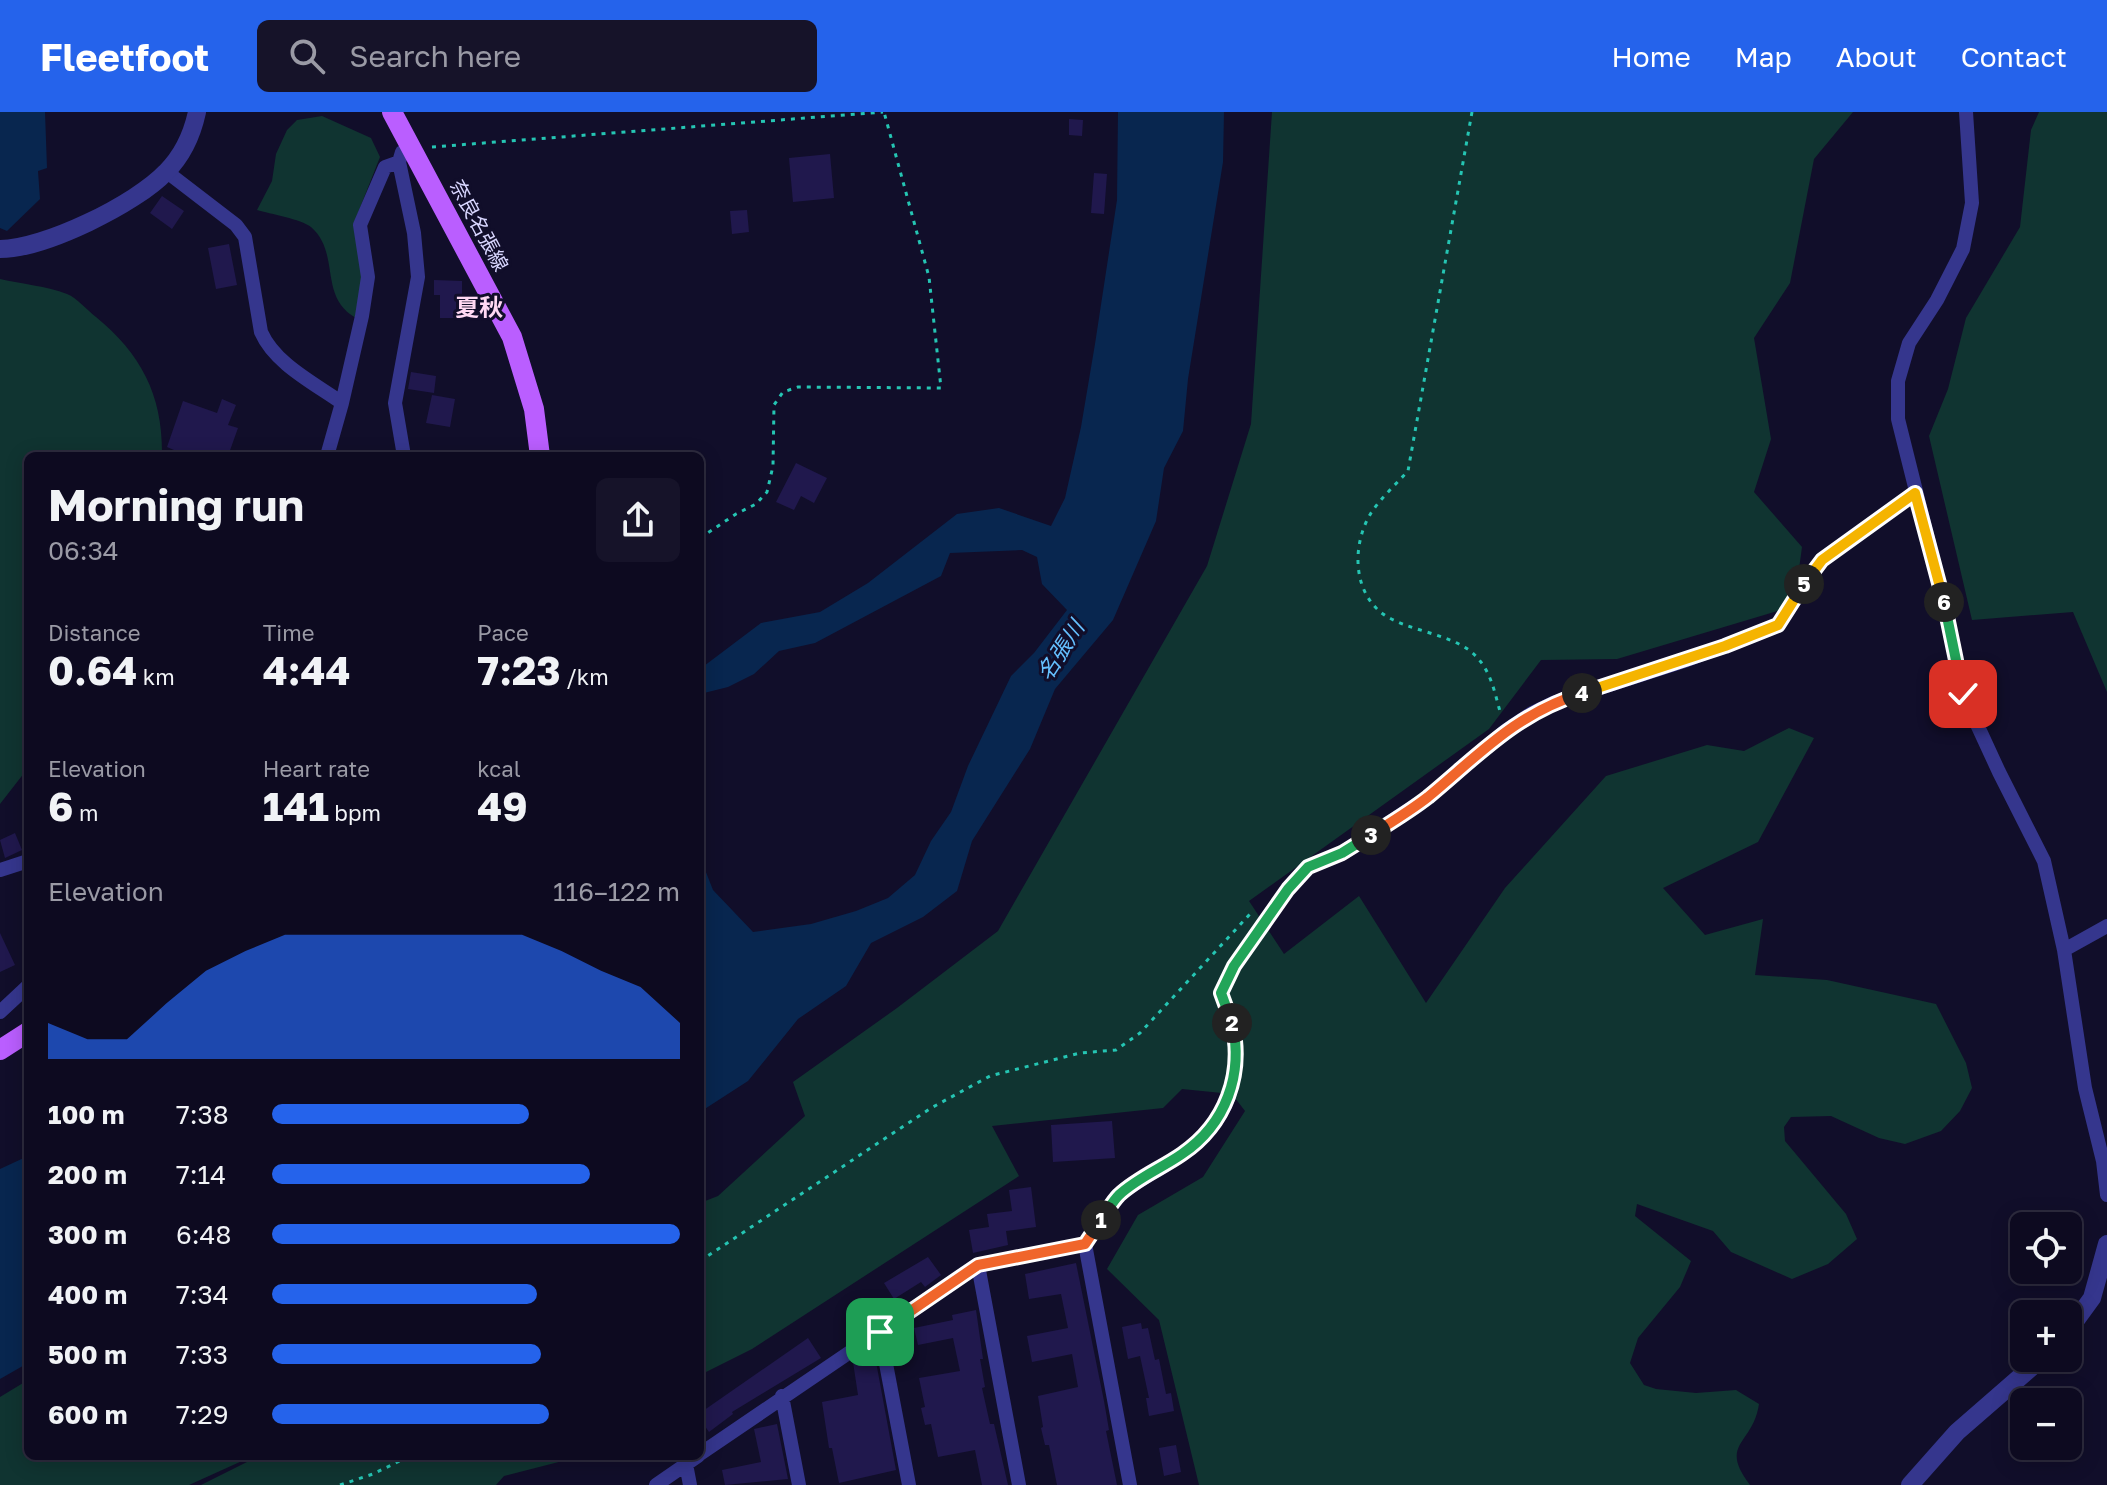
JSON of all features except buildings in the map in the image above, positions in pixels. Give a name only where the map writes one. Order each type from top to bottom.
[{"type":"main road","name":"奈良名張線","points":[[392,112],[406,155],[512,337],[534,409],[539,452]]},
{"type":"main road","points":[[0,1050],[24,1035]]},
{"type":"street","points":[[0,249],[22,248],[52,239],[131,198],[167,172],[189,140],[197,112]]},
{"type":"street","points":[[1966,112],[1972,203],[1963,249],[1937,300],[1909,343],[1898,381],[1898,419],[1963,694],[2044,861],[2064,950],[2085,1088],[2103,1161],[2107,1195]]},
{"type":"street","points":[[328,452],[362,316],[368,277],[360,225],[385,167],[406,155],[418,277],[395,403],[403,452]]},
{"type":"street","points":[[167,172],[236,225],[245,237],[261,332],[267,345],[278,357],[342,403]]},
{"type":"street","points":[[704,1451],[978,1265],[1085,1244],[1119,1195],[1192,1147],[1207,1133],[1225,1106],[1236,1072],[1237,1053],[1229,1013],[1221,993],[1234,966],[1288,889],[1308,867],[1342,853],[1425,799],[1505,731],[1553,703],[1700,655],[1778,625],[1822,560],[1915,493]]},
{"type":"street","points":[[0,870],[24,862]]},
{"type":"street","points":[[2064,950],[2107,926]]},
{"type":"street","points":[[0,1012],[24,990]]},
{"type":"street","points":[[1085,1244],[1130,1485]]},
{"type":"street","points":[[2082,1312],[2092,1298],[2107,1244]]},
{"type":"street","points":[[978,1265],[1019,1485]]},
{"type":"street","points":[[880,1332],[909,1485]]},
{"type":"street","points":[[1910,1485],[1957,1432],[2026,1372]]},
{"type":"street","points":[[782,1396],[799,1485]]},
{"type":"street","points":[[656,1485],[691,1460]]},
{"type":"street","points":[[690,1485],[694,1460]]},
{"type":"path","points":[[406,155],[883,112],[929,277],[941,388],[798,387],[783,392],[774,405],[773,466],[767,492],[756,504],[704,535]]},
{"type":"path","points":[[1472,112],[1408,471],[1371,513],[1358,545],[1359,566],[1363,593],[1384,614],[1468,650],[1490,673],[1505,731]]},
{"type":"path","points":[[704,1258],[931,1108],[990,1076],[1080,1053],[1116,1050],[1140,1033],[1249,914]]},
{"type":"path","points":[[340,1485],[402,1460]]},
{"type":"green space","points":[[1272,112],[1853,112],[1814,159],[1790,283],[1754,338],[1771,439],[1754,492],[1802,547],[1794,606],[1617,659],[1541,660],[1489,729],[1249,901],[1284,954],[1359,896],[1426,1003],[1505,888],[1606,776],[1707,745],[1744,751],[1789,728],[1814,738],[1758,842],[1663,888],[1705,935],[1763,919],[1755,975],[1827,980],[1936,1004],[1966,1063],[1972,1088],[1960,1111],[1941,1131],[1905,1144],[1879,1138],[1831,1116],[1791,1117],[1784,1127],[1785,1141],[1846,1214],[1857,1239],[1828,1264],[1792,1279],[1731,1252],[1713,1231],[1637,1204],[1635,1216],[1691,1261],[1680,1287],[1638,1338],[1630,1363],[1644,1385],[1656,1389],[1696,1393],[1736,1390],[1759,1404],[1756,1418],[1737,1452],[1741,1471],[1750,1485],[1199,1485],[1159,1320],[1107,1269],[1138,1215],[1203,1177],[1245,1111],[1232,1094],[1182,1089],[1163,1108],[992,1126],[1019,1176],[752,1349],[704,1373],[704,1201],[718,1196],[805,1116],[793,1082],[998,931],[1207,566],[1251,424]]},
{"type":"green space","points":[[2039,112],[2107,112],[2107,692],[2073,612],[1972,620],[1929,436],[1948,389],[1966,318],[2020,227],[2031,130]]},
{"type":"green space","points":[[322,116],[371,138],[380,157],[354,223],[363,278],[356,318],[337,299],[325,249],[311,227],[257,210],[272,181],[276,154],[287,130],[297,120]]},
{"type":"green space","points":[[0,279],[71,296],[112,331],[147,378],[159,414],[162,452],[24,452],[24,773],[0,804]]},
{"type":"green space","points":[[24,1382],[24,1460],[244,1460],[189,1485],[0,1485],[0,1397]]},
{"type":"green space","points":[[251,1460],[566,1460],[504,1476],[496,1485],[201,1485]]},
{"type":"water","points":[[0,112],[45,112],[47,168],[38,171],[40,199],[7,231],[0,228]]},
{"type":"water","name":"名張川","points":[[1118,112],[1224,112],[1223,162],[1188,379],[1183,431],[1164,468],[1156,521],[1113,620],[1055,689],[1030,749],[972,841],[957,891],[923,917],[871,943],[846,986],[798,1019],[748,1081],[704,1109],[704,867],[713,890],[753,932],[811,924],[888,898],[915,875],[931,841],[951,812],[968,766],[1011,676],[1034,653],[1067,610],[1042,584],[1037,557],[1022,550],[950,553],[941,576],[815,643],[779,651],[754,674],[728,687],[704,693],[704,666],[761,623],[820,612],[868,583],[957,514],[999,508],[1051,526],[1065,498],[1081,427],[1117,200]]},
{"type":"water","points":[[24,1158],[24,1365],[0,1379],[0,1169]]},
{"type":"district","name":"夏秋","points":[[479,306]]},
{"type":"route","points":[[880,1332],[978,1265],[1085,1244],[1119,1195],[1180,1156],[1207,1133],[1225,1106],[1236,1072],[1234,1031],[1221,993],[1234,966],[1288,889],[1308,867],[1342,853],[1425,799],[1505,731],[1532,713],[1778,625],[1822,560],[1915,493],[1941,591],[1963,694]]}]
